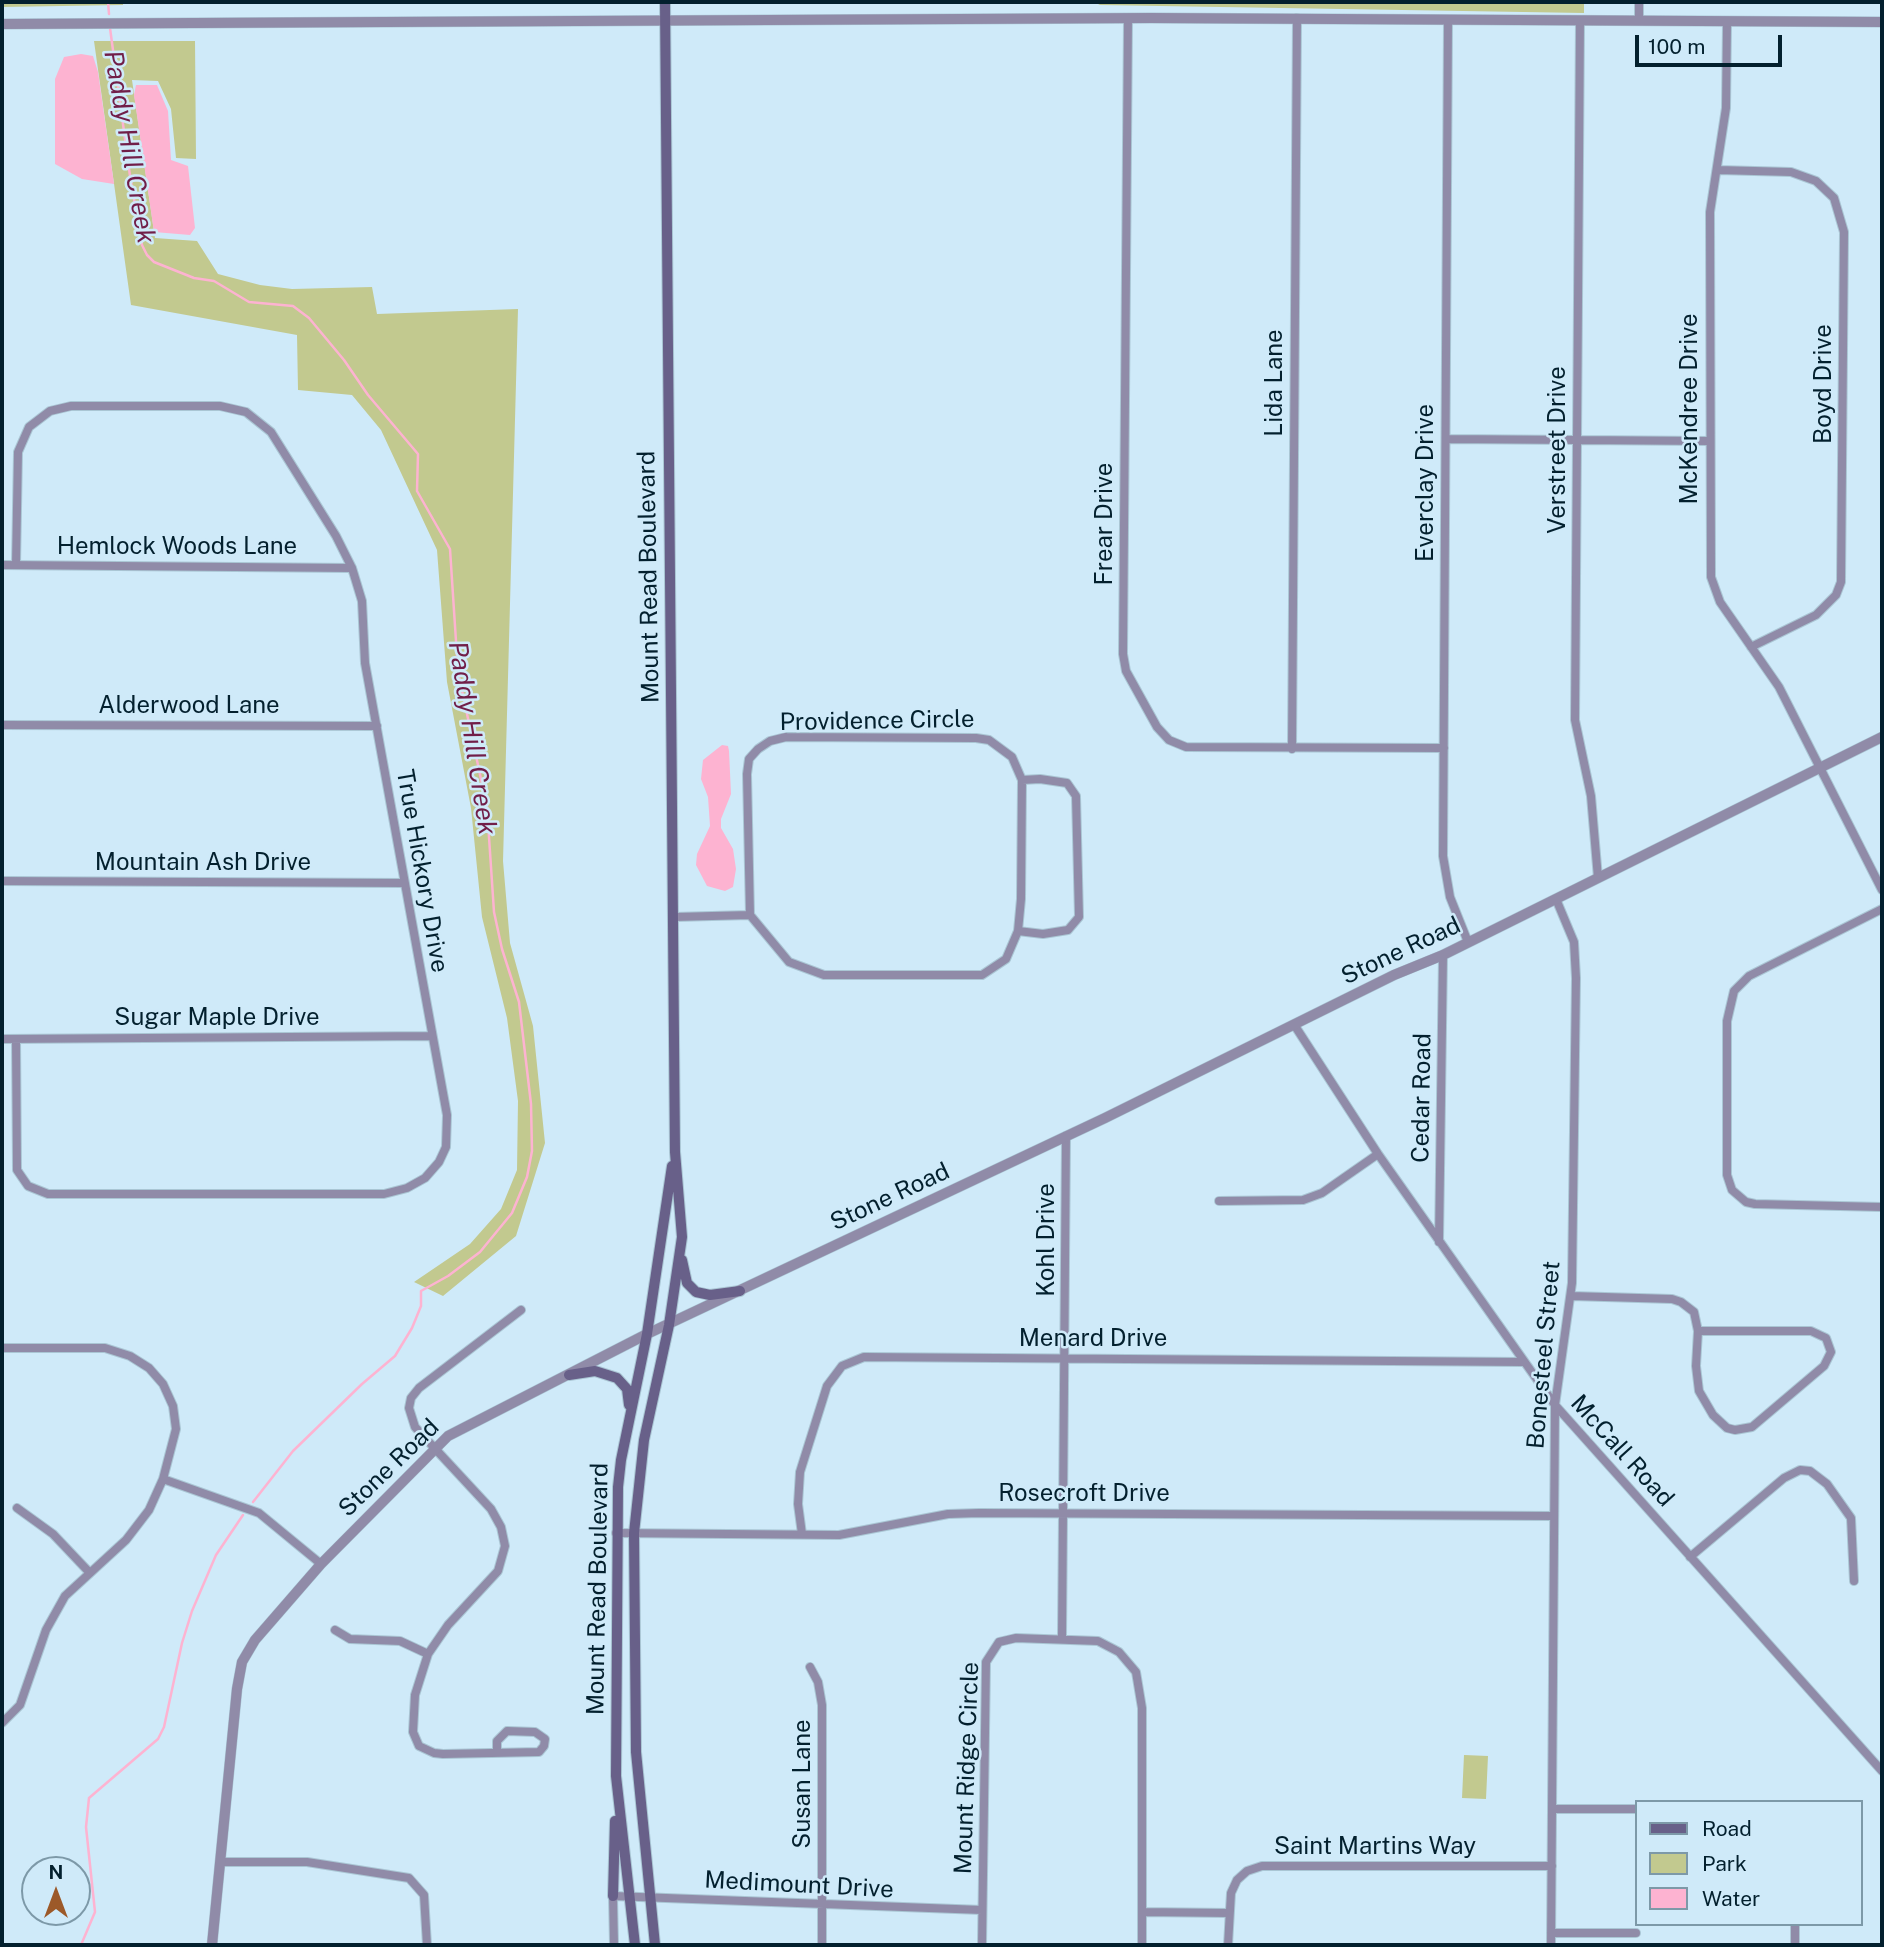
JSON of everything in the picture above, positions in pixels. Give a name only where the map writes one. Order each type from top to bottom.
[{"type":"main road","name":"Mount Read Boulevard","points":[[655,1945],[636,1752],[634,1534],[644,1440],[669,1325],[680,1249],[679,1188],[674,1152],[665,2]]},
{"type":"main road","name":"Mount Read Boulevard","points":[[635,1945],[616,1776],[616,1533],[621,1460],[647,1334],[674,1152]]},
{"type":"main road","points":[[680,1249],[685,1278],[696,1293],[721,1295],[740,1291]]},
{"type":"main road","points":[[569,1375],[595,1371],[617,1378],[627,1389],[630,1415]]},
{"type":"main road","points":[[614,1896],[616,1776]]},
{"type":"street","points":[[1639,2],[1639,21]]},
{"type":"street","points":[[2,24],[1128,18],[1882,22]]},
{"type":"street","name":"Frear Drive","points":[[1128,18],[1124,664],[1157,727],[1177,745],[1196,749],[1444,748]]},
{"type":"street","name":"Lida Lane","points":[[1292,749],[1297,18]]},
{"type":"street","name":"Everclay Drive","points":[[1448,20],[1445,875],[1468,942]]},
{"type":"street","name":"Verstreet Drive","points":[[1580,20],[1575,720],[1591,796],[1598,877]]},
{"type":"street","name":"McKendree Drive","points":[[1727,22],[1726,108],[1710,212],[1711,577],[1720,602],[1779,687],[1882,890]]},
{"type":"street","name":"Boyd Drive","points":[[1718,170],[1791,172],[1816,181],[1834,198],[1844,232],[1841,582],[1836,595],[1816,615],[1751,647]]},
{"type":"street","name":"True Hickory Drive","points":[[16,565],[18,452],[29,427],[39,417],[71,406],[206,406],[246,412],[264,424],[352,568],[362,601],[365,663],[447,1115],[446,1147],[439,1162],[425,1178],[407,1188],[384,1194],[59,1195],[36,1190],[21,1179],[18,1170],[16,1039]]},
{"type":"street","points":[[1446,439],[1709,441]]},
{"type":"street","name":"Hemlock Woods Lane","points":[[2,565],[352,568]]},
{"type":"street","name":"Alderwood Lane","points":[[2,725],[377,726]]},
{"type":"street","name":"Providence Circle","points":[[750,915],[747,774],[749,760],[770,741],[800,736],[989,740],[1012,757],[1021,780]]},
{"type":"street","name":"Stone Road","points":[[212,1945],[239,1673],[255,1640],[321,1564],[448,1436],[647,1334],[1295,1026],[1394,975],[1443,955],[1882,737]]},
{"type":"street","points":[[674,917],[750,915],[789,962],[824,975],[982,975],[1006,959],[1018,931],[1021,899],[1021,780],[1040,779],[1067,783],[1076,796],[1079,917],[1068,930],[1043,934],[1018,931]]},
{"type":"street","name":"Mountain Ash Drive","points":[[2,881],[404,883]]},
{"type":"street","name":"Bonesteel Street","points":[[1551,1945],[1555,1405],[1571,1296],[1576,968],[1574,942],[1556,899]]},
{"type":"street","points":[[1882,909],[1749,976],[1734,991],[1727,1021],[1727,1175],[1732,1190],[1746,1202],[1764,1205],[1882,1207]]},
{"type":"street","name":"Cedar Road","points":[[1439,1242],[1443,955]]},
{"type":"street","name":"McCall Road","points":[[1295,1026],[1378,1154],[1555,1405],[1882,1771]]},
{"type":"street","name":"Sugar Maple Drive","points":[[2,1039],[432,1036]]},
{"type":"street","name":"Kohl Drive","points":[[1062,1638],[1066,1136]]},
{"type":"street","points":[[1219,1201],[1303,1200],[1322,1193],[1378,1154]]},
{"type":"street","points":[[1571,1296],[1672,1299],[1694,1312],[1698,1331],[1696,1367],[1699,1391],[1713,1415],[1727,1428],[1735,1430],[1752,1427],[1829,1359],[1831,1352],[1826,1338],[1811,1331],[1698,1331]]},
{"type":"street","points":[[498,1753],[497,1741],[507,1731],[535,1732],[545,1739],[539,1752],[498,1753],[434,1753],[419,1746],[413,1732],[413,1709],[428,1654],[448,1625],[498,1571],[505,1546],[501,1527],[491,1510],[433,1449],[412,1422],[409,1413],[411,1398],[419,1388],[521,1310]]},
{"type":"street","points":[[2,1348],[105,1348],[130,1356],[149,1368],[169,1395],[175,1418],[174,1441],[163,1479],[138,1528],[65,1596],[52,1615],[20,1705],[2,1723]]},
{"type":"street","name":"Menard Drive","points":[[802,1534],[798,1504],[800,1472],[827,1386],[842,1366],[864,1357],[1523,1362]]},
{"type":"street","points":[[1690,1557],[1784,1478],[1800,1470],[1810,1471],[1827,1484],[1851,1518],[1854,1581]]},
{"type":"street","points":[[163,1479],[259,1513],[321,1564]]},
{"type":"street","points":[[17,1507],[53,1534],[89,1572]]},
{"type":"street","name":"Rosecroft Drive","points":[[616,1533],[857,1533],[948,1514],[1554,1516]]},
{"type":"street","points":[[335,1630],[350,1639],[400,1641],[428,1654]]},
{"type":"street","name":"Mount Ridge Circle","points":[[982,1945],[986,1662],[993,1647],[1007,1639],[1062,1638],[1098,1641],[1109,1645],[1128,1661],[1141,1688],[1142,1945]]},
{"type":"street","name":"Susan Lane","points":[[810,1667],[818,1682],[822,1705],[822,1945]]},
{"type":"street","points":[[1552,1808],[1636,1810]]},
{"type":"street","points":[[221,1862],[307,1862],[409,1878],[424,1895],[427,1945]]},
{"type":"street","name":"Saint Martins Way","points":[[1228,1945],[1231,1893],[1237,1880],[1247,1871],[1262,1866],[1552,1866]]},
{"type":"street","points":[[614,1896],[614,1945]]},
{"type":"street","name":"Medimount Drive","points":[[614,1896],[982,1910]]},
{"type":"street","points":[[1142,1912],[1229,1913]]},
{"type":"street","points":[[1795,1926],[1795,1945]]},
{"type":"street","points":[[1551,1933],[1636,1933]]},
{"type":"green space","points":[[2,2],[123,2],[123,5],[2,7]]},
{"type":"green space","points":[[1094,2],[1584,2],[1584,13],[1100,5]]},
{"type":"green space","points":[[94,41],[195,41],[196,159],[176,158],[171,109],[158,81],[132,80],[155,238],[197,241],[218,274],[260,285],[292,289],[372,287],[377,314],[518,309],[503,861],[510,943],[533,1026],[545,1143],[516,1236],[443,1296],[414,1282],[470,1244],[501,1209],[517,1170],[518,1101],[507,1018],[482,917],[471,808],[447,682],[437,550],[381,430],[352,395],[298,390],[297,335],[131,305]]},
{"type":"green space","points":[[1464,1755],[1488,1756],[1486,1799],[1462,1798]]},
{"type":"water","points":[[81,54],[93,56],[98,72],[114,184],[82,179],[55,164],[55,79],[64,57]]},
{"type":"water","points":[[136,85],[157,85],[168,111],[171,160],[188,166],[195,228],[190,235],[154,232],[134,95]]},
{"type":"water","points":[[722,745],[728,746],[729,751],[731,794],[721,819],[721,828],[733,849],[736,869],[733,887],[725,891],[707,886],[696,865],[697,854],[710,826],[708,797],[701,779],[703,760]]},
{"type":"waterway","name":"Paddy Hill Creek","points":[[108,2],[109,14]]},
{"type":"waterway","name":"Paddy Hill Creek","points":[[110,28],[130,176],[142,245],[147,255],[154,262],[194,278],[214,281],[249,302],[293,306],[309,318],[344,360],[368,395],[418,454],[417,491],[450,549],[458,672],[487,807],[494,912],[502,949],[519,1002],[531,1104],[532,1151],[527,1177],[512,1213],[480,1252],[448,1276],[421,1291],[421,1306],[412,1328],[395,1356],[293,1451],[253,1502]]},
{"type":"waterway","name":"Paddy Hill Creek","points":[[81,1945],[95,1912],[86,1827],[89,1798],[158,1739],[164,1727],[182,1643],[192,1611],[216,1555],[243,1515]]}]
